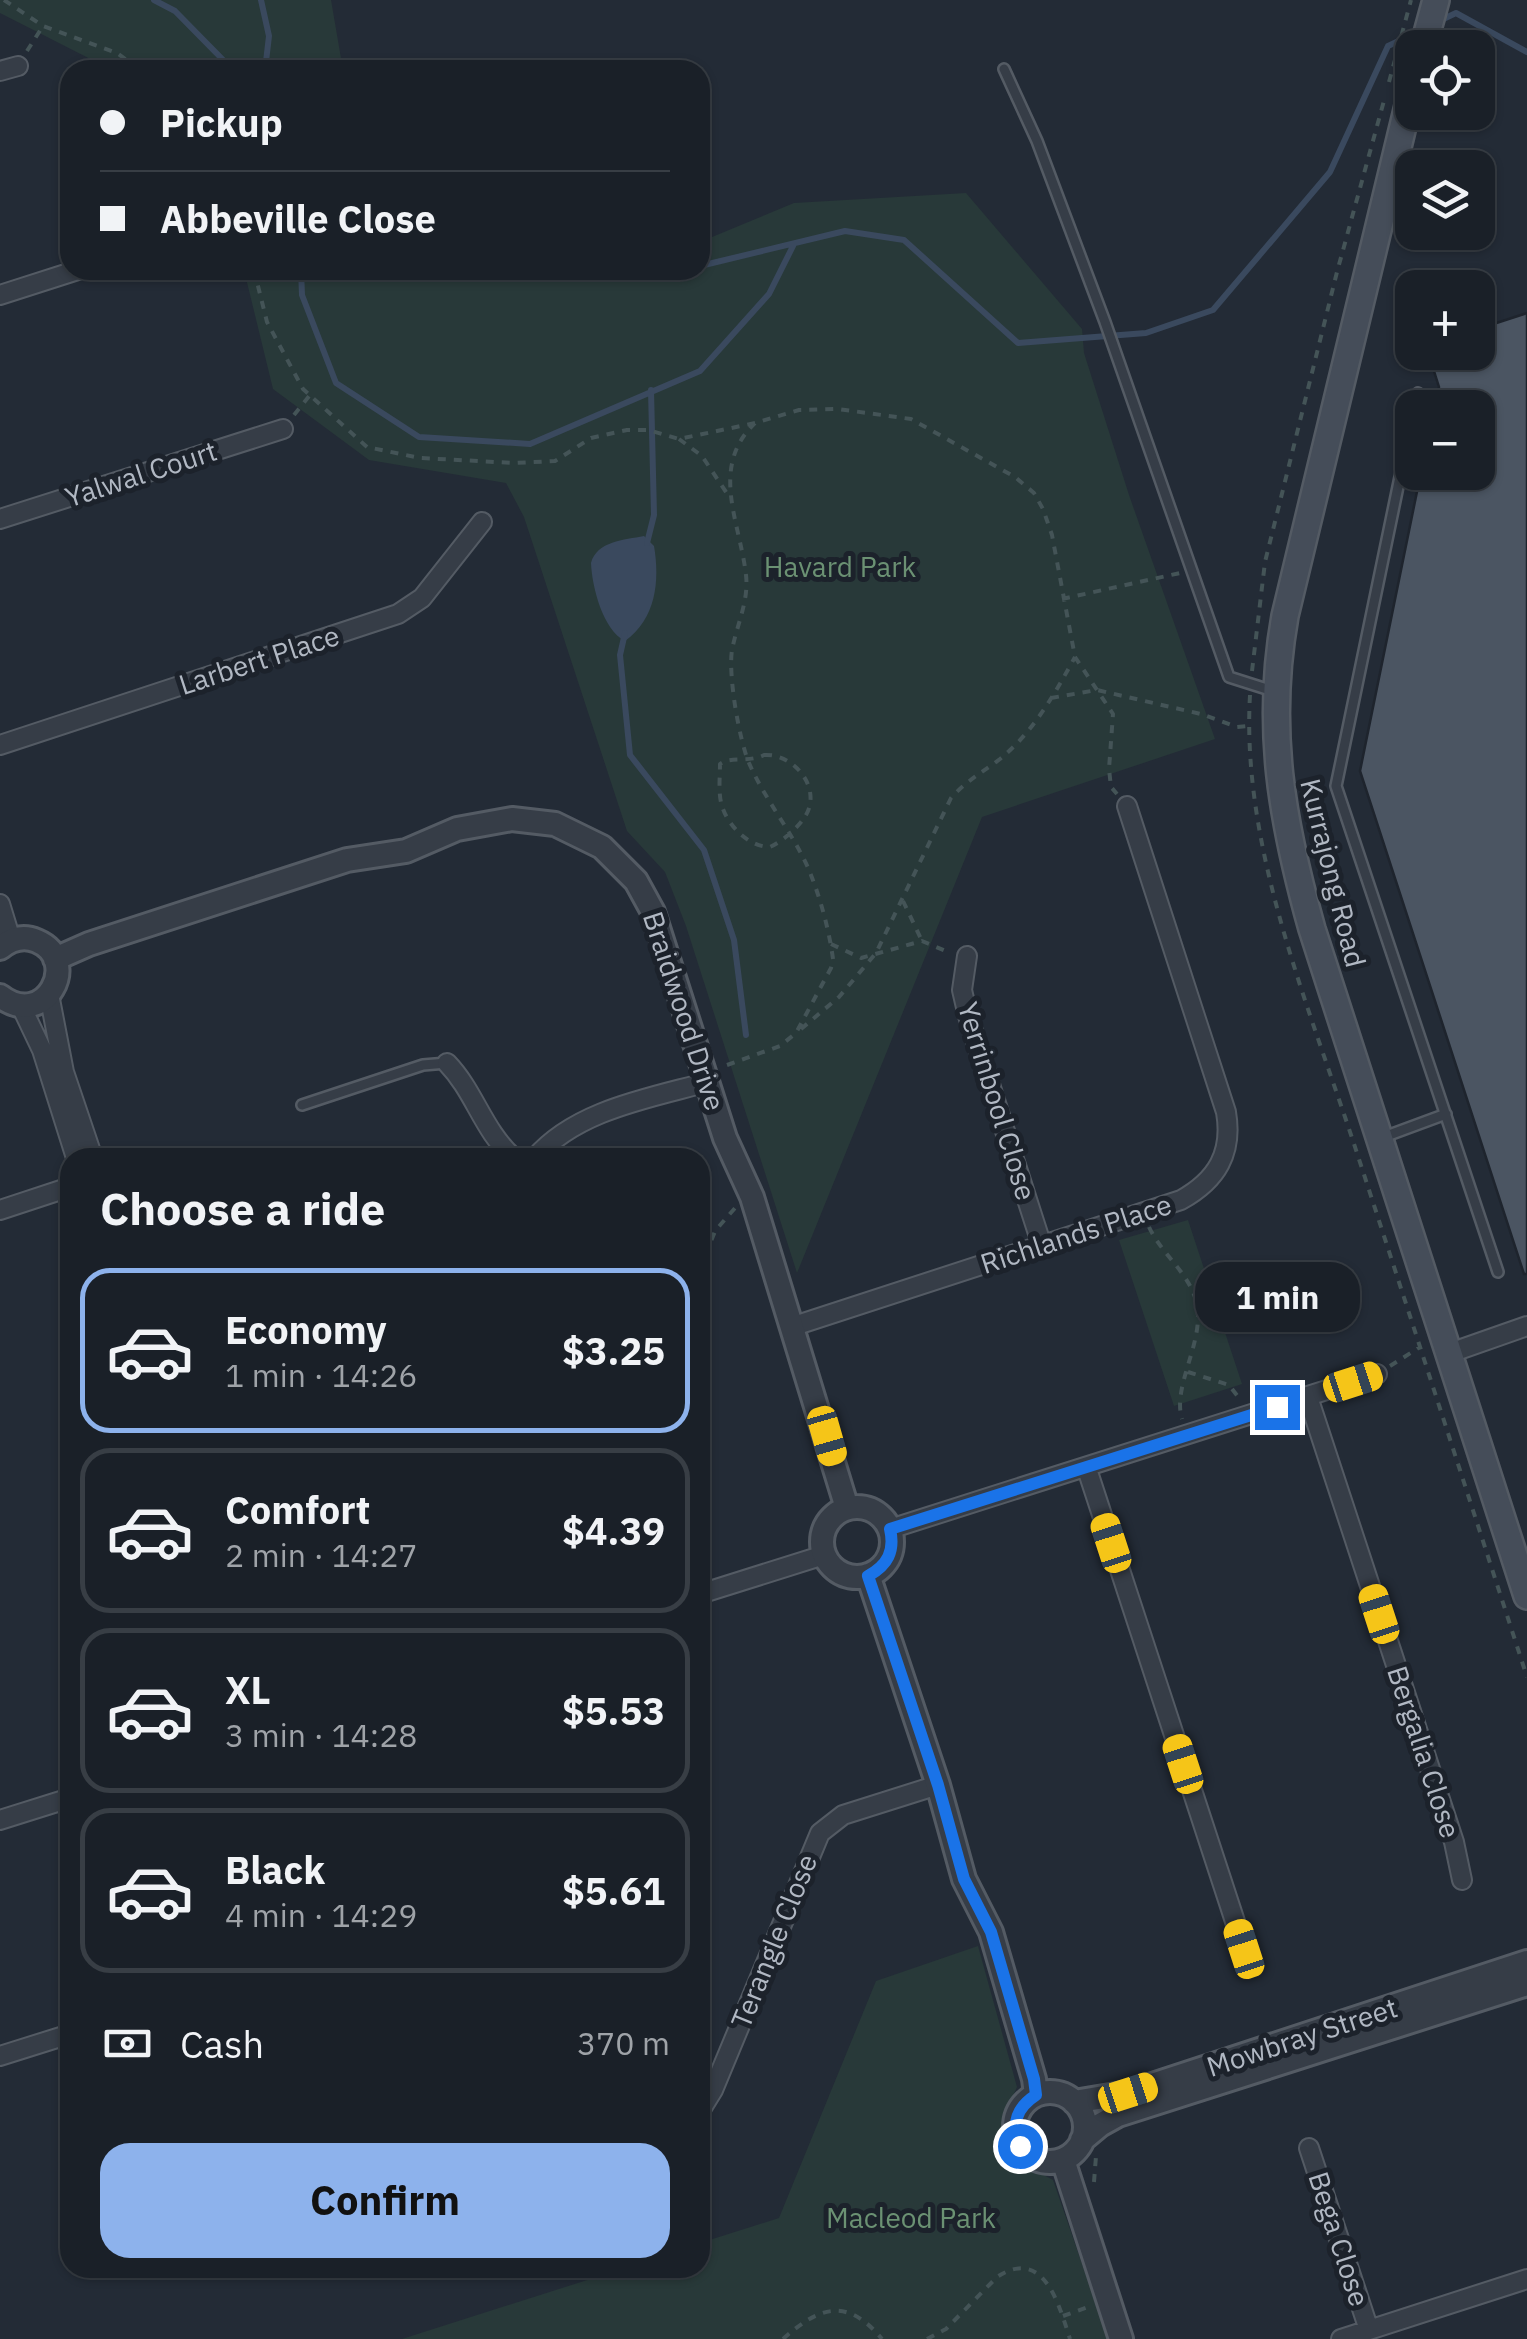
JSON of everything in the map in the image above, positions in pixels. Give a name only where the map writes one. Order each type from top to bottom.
[{"type":"main road","points":[[1428,30],[1436,0]]},
{"type":"main road","name":"Kurrajong Road","points":[[1395,120],[1388,133],[1279,648],[1275,692],[1278,780],[1288,840],[1312,930],[1527,1596]]},
{"type":"street","points":[[0,295],[60,276]]},
{"type":"street","name":"Yalwal Court","points":[[0,519],[283,429]]},
{"type":"street","name":"Larbert Place","points":[[0,745],[398,614],[422,598],[482,522]]},
{"type":"street","name":"Richlands Place","points":[[791,1327],[1181,1200],[1212,1178],[1224,1156],[1228,1126],[1127,806]]},
{"type":"street","name":"Braidwood Drive","points":[[55,959],[89,944],[347,860],[406,851],[457,829],[497,820],[543,821],[572,830],[602,847],[626,868],[654,912],[733,1161],[752,1197],[846,1508]]},
{"type":"street","points":[[0,904],[6,944],[22,938],[42,943],[55,959],[57,977],[41,1001],[10,1000]]},
{"type":"street","name":"Yerrinbool Close","points":[[967,956],[962,990],[968,1016],[1042,1246]]},
{"type":"street","points":[[49,994],[64,1072],[90,1148]]},
{"type":"street","points":[[10,1000],[42,1050],[73,1148]]},
{"type":"street","points":[[447,1063],[470,1092],[487,1128],[505,1148]]},
{"type":"street","points":[[545,1148],[563,1131],[584,1121],[708,1082]]},
{"type":"street","points":[[0,1210],[60,1190]]},
{"type":"street","points":[[1450,1352],[1527,1326]]},
{"type":"street","points":[[890,1529],[1377,1374]]},
{"type":"street","name":"Bergalia Close","points":[[1308,1397],[1454,1842],[1462,1880]]},
{"type":"street","points":[[1086,1469],[1244,1949]]},
{"type":"street","points":[[846,1508],[877,1512],[890,1529],[891,1552],[886,1562],[868,1576],[847,1576],[824,1555],[822,1544],[828,1522],[846,1508]]},
{"type":"street","points":[[710,1591],[824,1555]]},
{"type":"street","points":[[868,1576],[938,1785],[964,1879],[991,1932],[1036,2095]]},
{"type":"street","name":"Terangle Close","points":[[710,2095],[820,1833],[843,1815],[938,1785]]},
{"type":"street","points":[[0,1820],[60,1801]]},
{"type":"street","name":"Mowbray Street","points":[[1074,2102],[1128,2093],[1527,1962]]},
{"type":"street","name":"Mowbray Street","points":[[1090,2146],[1100,2125],[1118,2115],[1527,1984]]},
{"type":"street","points":[[0,2056],[60,2037]]},
{"type":"street","points":[[1056,2093],[1074,2102],[1084,2120],[1090,2146],[1063,2160],[1039,2161],[1020,2146],[1015,2123],[1018,2111],[1036,2095],[1056,2093]]},
{"type":"street","name":"Bega Close","points":[[1309,2148],[1369,2330]]},
{"type":"street","points":[[1063,2160],[1121,2339]]},
{"type":"street","points":[[1341,2339],[1527,2279]]},
{"type":"lane","points":[[1004,69],[1037,141],[1115,348],[1229,677],[1275,692]]},
{"type":"lane","points":[[1397,490],[1336,786],[1498,1272]]},
{"type":"lane","points":[[302,1106],[423,1065],[447,1063]]},
{"type":"lane","points":[[1379,1139],[1446,1114]]},
{"type":"path","points":[[4,0],[42,26],[126,60]]},
{"type":"path","points":[[1388,133],[1410,0]]},
{"type":"path","points":[[9,68],[42,26]]},
{"type":"path","points":[[256,280],[267,322],[303,389],[367,447],[420,458],[556,461],[591,438],[627,430],[648,430],[680,438],[799,410],[838,409],[911,419],[1016,477],[1034,494],[1052,536],[1075,657],[1113,714],[1108,755],[1111,787],[1127,806]]},
{"type":"path","points":[[283,429],[310,395]]},
{"type":"path","points":[[728,495],[735,451],[755,423]]},
{"type":"path","points":[[680,438],[702,456],[728,495],[746,576],[746,596],[731,655],[748,762],[808,870],[831,944],[831,968],[796,1034]]},
{"type":"path","points":[[1062,599],[1192,571]]},
{"type":"path","points":[[728,1065],[780,1046],[796,1034],[838,997],[876,953],[950,798],[1031,728],[1075,657]]},
{"type":"path","points":[[1051,698],[1100,691],[1124,694],[1157,706],[1248,726]]},
{"type":"path","points":[[764,754],[778,755],[794,764],[804,777],[810,794],[809,810],[779,843],[762,847],[746,840],[722,809],[720,764],[724,760],[748,762],[764,754]]},
{"type":"path","points":[[903,901],[922,941],[967,956]]},
{"type":"path","points":[[831,944],[861,958],[922,941]]},
{"type":"path","points":[[710,1242],[728,1213],[752,1197]]},
{"type":"path","points":[[1143,1213],[1157,1244],[1194,1293],[1198,1328],[1179,1407],[1188,1435]]},
{"type":"path","points":[[1376,1216],[1527,1677]]},
{"type":"path","points":[[1377,1374],[1420,1346]]},
{"type":"path","points":[[1188,1372],[1234,1388],[1246,1417]]},
{"type":"path","points":[[1090,2146],[1096,2195]]},
{"type":"path","points":[[927,2339],[946,2329],[997,2277],[1014,2269],[1034,2270],[1042,2276],[1070,2339]]},
{"type":"path","points":[[784,2339],[816,2314],[833,2310],[858,2316],[882,2339]]},
{"type":"green space","points":[[0,0],[331,0],[341,60],[92,60],[0,13]]},
{"type":"green space","name":"Havard Park","points":[[966,193],[1082,329],[1084,353],[1129,495],[1215,739],[982,817],[797,1273],[686,926],[665,872],[627,831],[524,517],[506,483],[369,460],[273,389],[246,280],[710,280],[710,238],[794,203]]},
{"type":"green space","points":[[1188,1220],[1242,1384],[1174,1406],[1119,1240]]},
{"type":"green space","name":"Macleod Park","points":[[978,1946],[1017,2087],[1005,2113],[1005,2142],[1021,2163],[1053,2180],[1108,2339],[402,2339],[594,2278],[710,2278],[710,2240],[779,2218],[876,1981]]},
{"type":"water","points":[[644,536],[654,546],[656,586],[643,622],[625,641],[605,618],[596,595],[591,563],[605,546]]},
{"type":"building","points":[[1527,313],[1527,1274],[1360,771],[1417,490],[1495,490],[1495,390],[1438,390],[1434,370],[1495,370],[1495,323]]},
{"type":"waterway","points":[[154,0],[175,11],[223,60]]},
{"type":"waterway","points":[[261,0],[269,36],[266,60]]},
{"type":"waterway","points":[[1437,22],[1456,13],[1527,52]]},
{"type":"waterway","points":[[710,264],[845,231],[904,240],[1018,343],[1146,333],[1213,310],[1330,172],[1388,46],[1395,43]]},
{"type":"waterway","points":[[301,280],[302,295],[336,383],[419,437],[530,444],[700,371],[769,294],[794,244]]},
{"type":"waterway","points":[[647,543],[654,515],[651,390]]},
{"type":"waterway","points":[[625,633],[620,655],[630,755],[704,850],[734,940],[746,1035]]},
{"type":"route","points":[[1020,2146],[1015,2123],[1018,2111],[1036,2095],[1034,2079],[991,1932],[964,1879],[938,1785],[868,1576],[886,1562],[891,1552],[890,1529],[1277,1407]]}]
